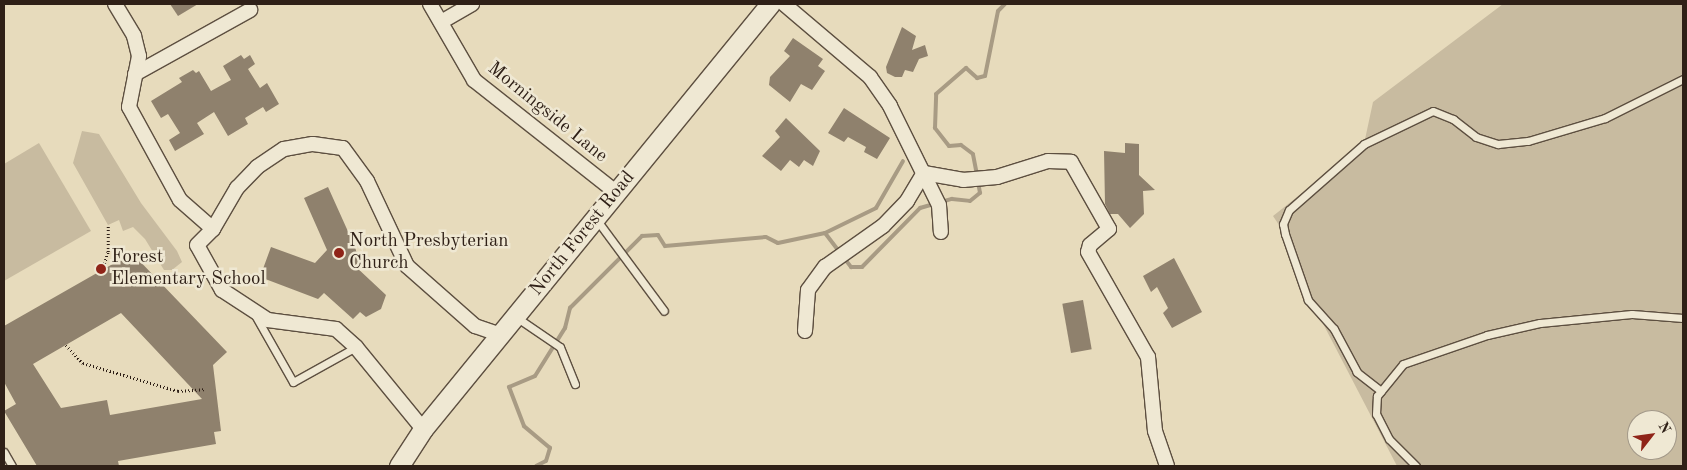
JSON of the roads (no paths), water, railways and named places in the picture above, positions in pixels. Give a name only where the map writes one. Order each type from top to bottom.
[{"type":"main road","name":"North Forest Road","points":[[399,466],[423,429],[770,4]]},
{"type":"street","points":[[115,4],[134,36],[139,56],[129,107],[180,200],[213,229]]},
{"type":"street","name":"Morningside Lane","points":[[430,4],[474,80],[617,193]]},
{"type":"street","points":[[441,22],[472,4]]},
{"type":"street","points":[[784,4],[870,77],[890,106],[939,205],[940,232]]},
{"type":"street","points":[[135,74],[250,10]]},
{"type":"street","points":[[423,429],[356,347],[336,329],[268,320],[254,313],[222,290],[197,244],[213,229],[237,188],[257,167],[284,149],[313,144],[343,148],[367,181],[407,266],[474,326],[501,335]]},
{"type":"street","points":[[924,173],[963,180],[989,178],[1048,161],[1071,162],[1109,229],[1090,245],[1088,252],[1148,356],[1155,431],[1167,466]]},
{"type":"street","points":[[805,331],[808,290],[824,267],[883,226],[907,201],[924,173]]},
{"type":"lane","points":[[1381,391],[1357,372],[1334,329],[1308,300],[1285,234],[1283,224],[1289,210],[1364,144],[1433,111],[1453,119],[1476,137],[1498,144],[1528,141],[1604,118],[1683,79]]},
{"type":"lane","points":[[596,219],[617,243],[664,311]]},
{"type":"lane","points":[[254,313],[293,382],[356,347]]},
{"type":"lane","points":[[1416,466],[1389,439],[1376,414],[1377,396],[1403,364],[1496,333],[1588,317],[1632,314],[1683,318]]},
{"type":"lane","points":[[516,317],[560,347],[575,384]]},
{"type":"lane","points":[[4,452],[12,466]]},
{"type":"waterway","points":[[977,175],[973,154],[961,145],[949,146],[935,128],[936,94],[966,68],[977,78],[985,76],[998,11],[1005,4]]},
{"type":"waterway","points":[[825,233],[876,208],[903,161]]},
{"type":"waterway","points":[[536,466],[546,461],[550,448],[524,426],[509,387],[535,376],[565,328],[570,308],[642,236],[658,235],[665,246],[766,237],[778,243],[825,233],[851,267],[862,267],[920,208],[952,199],[970,201],[980,193],[978,182]]},
{"type":"place","name":"North Presbyterian Church","points":[[339,253]]},
{"type":"place","name":"Forest Elementary School","points":[[101,269]]}]
